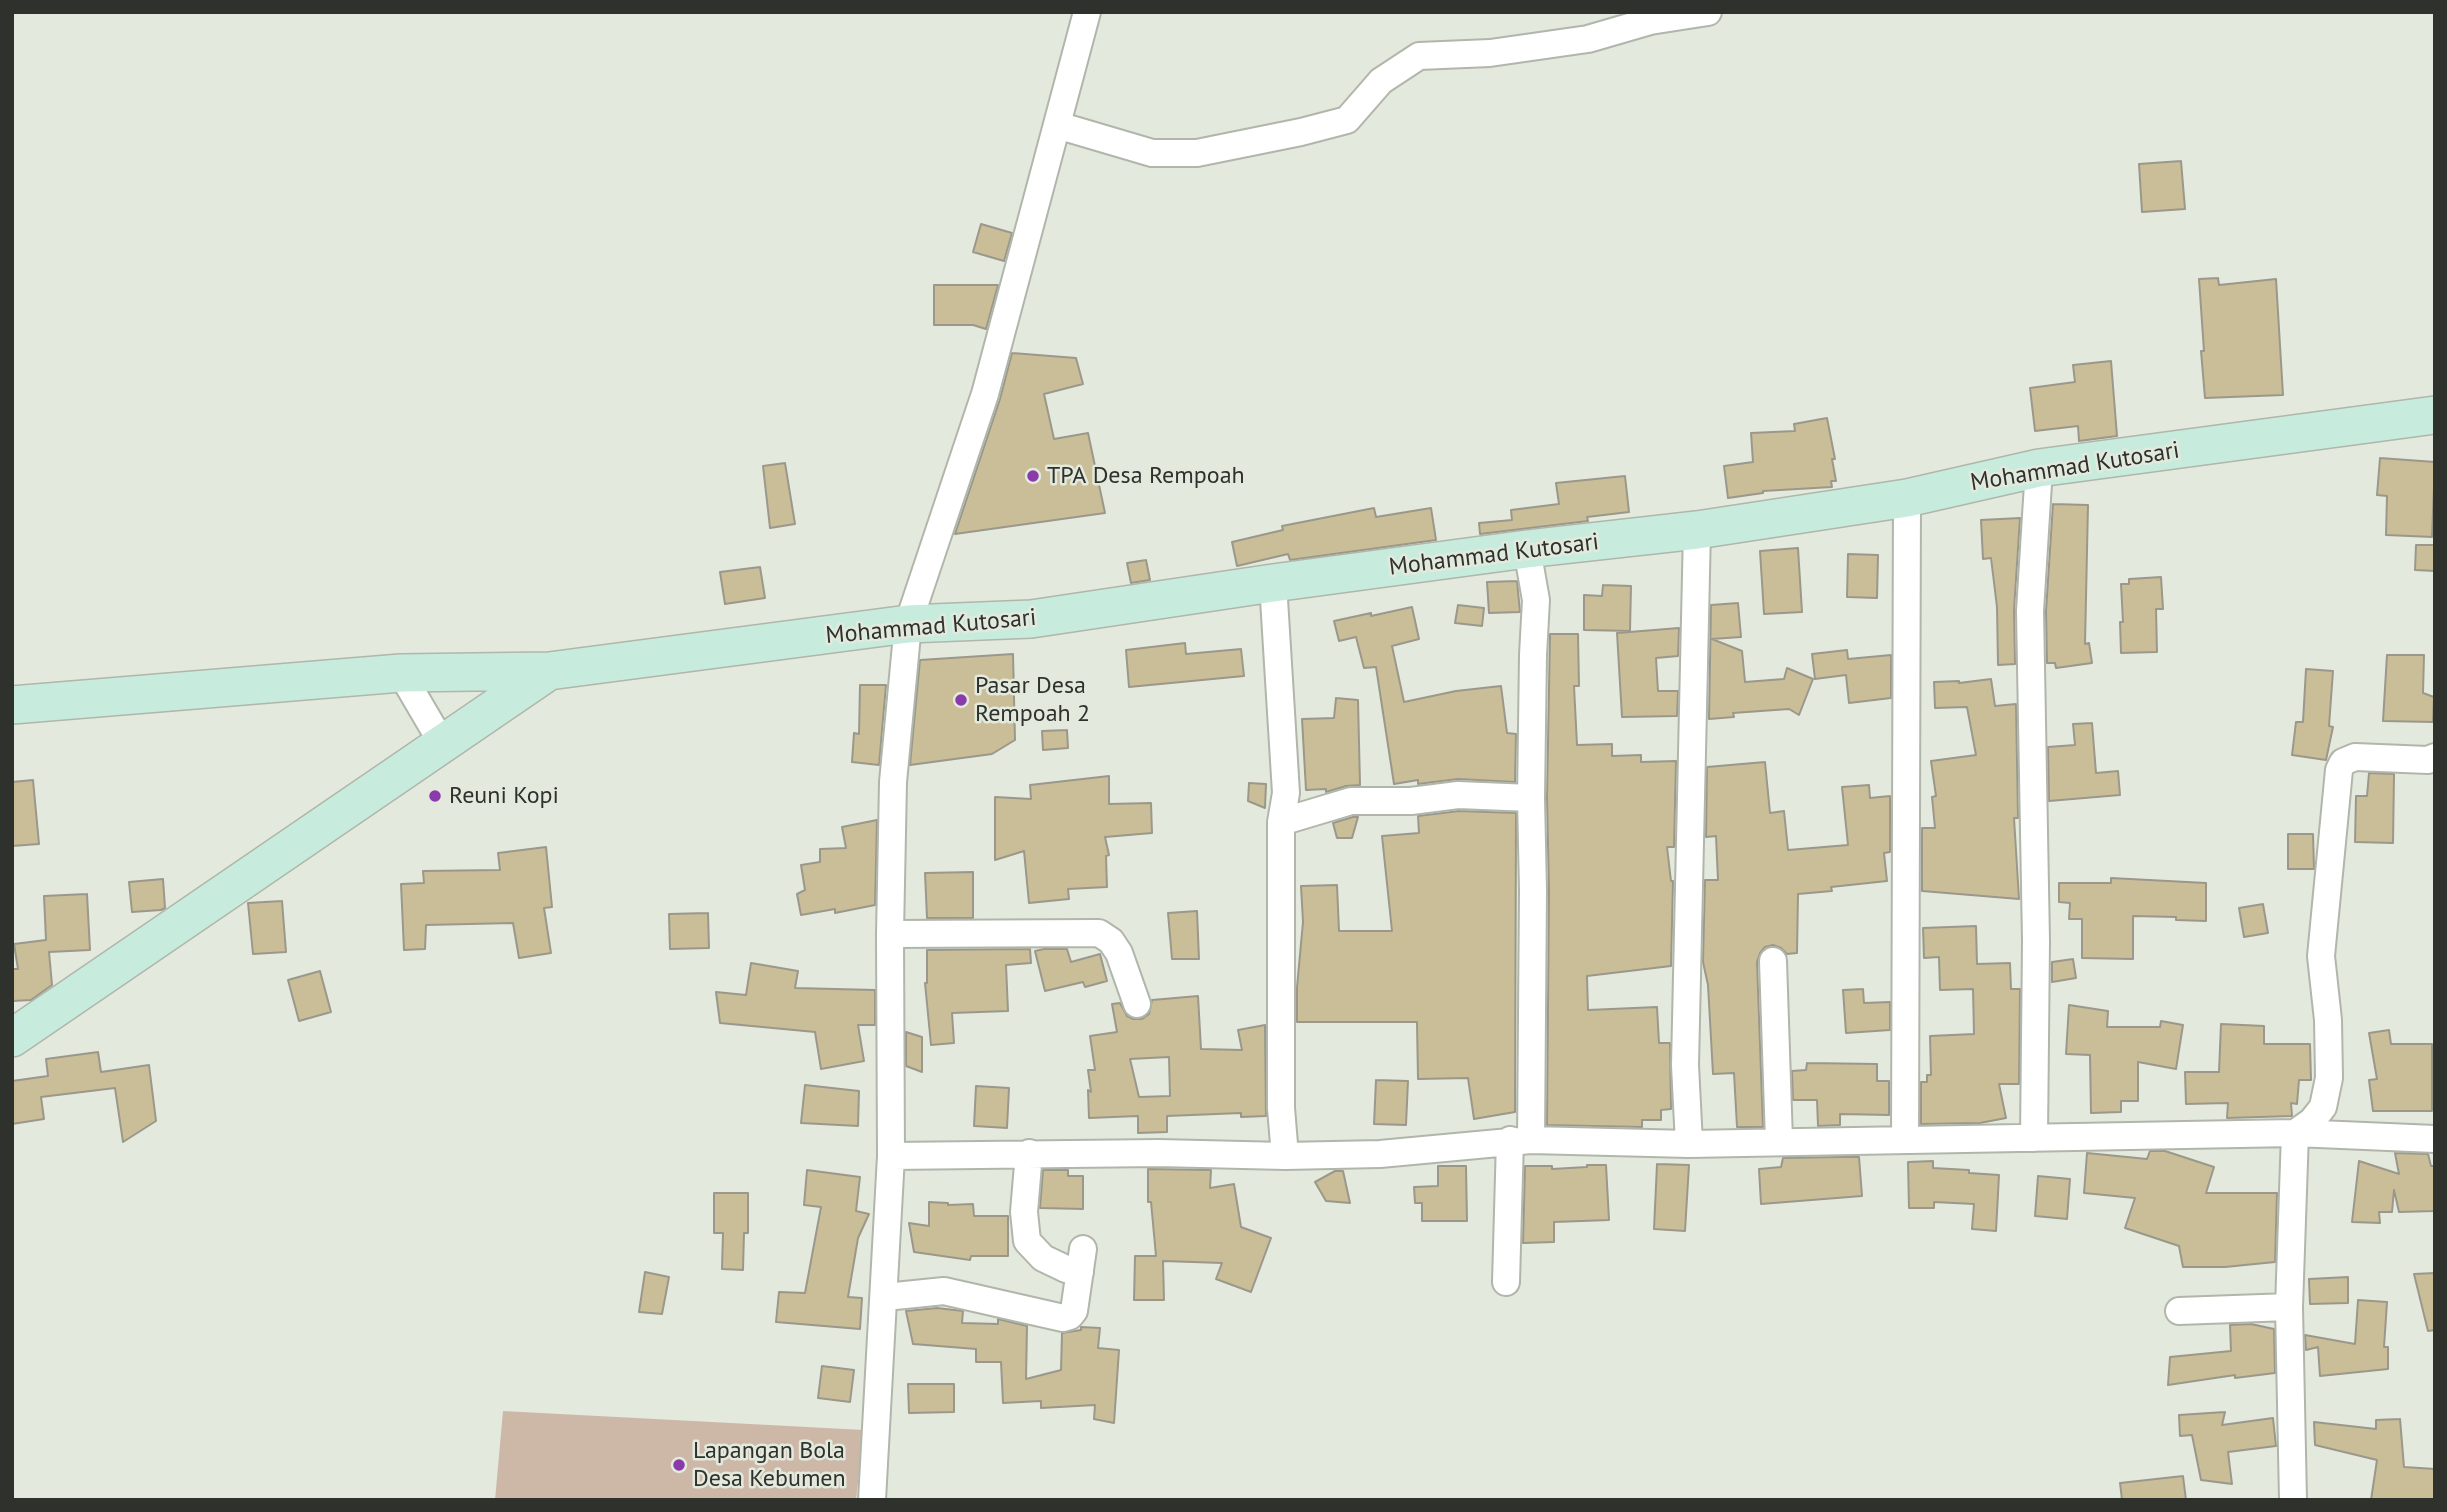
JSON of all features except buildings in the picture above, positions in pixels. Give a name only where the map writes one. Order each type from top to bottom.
[{"type":"street","points":[[872,1500],[891,1156],[890,934],[893,782],[908,624],[985,394],[1087,12]]},
{"type":"street","points":[[1057,125],[1152,153],[1197,153],[1347,120],[1381,81],[1419,56],[1490,53],[1588,39],[1650,21],[1709,12]]},
{"type":"street","name":"Mohammad Kutosari","points":[[12,705],[401,673],[549,671],[908,624],[1031,620],[1273,583],[1527,549],[1697,530],[1907,498],[2039,468],[2435,415]]},
{"type":"street","points":[[2034,1138],[2036,941],[2030,611],[2039,468]]},
{"type":"street","points":[[1905,1140],[1907,498]]},
{"type":"street","points":[[1689,1144],[1685,1065],[1697,530]]},
{"type":"street","points":[[1506,1282],[1520,1140],[1533,890],[1531,798],[1536,600],[1527,549]]},
{"type":"street","points":[[1273,583],[1286,793],[1281,822],[1281,1108],[1285,1156]]},
{"type":"street","points":[[12,1038],[549,671]]},
{"type":"street","points":[[401,673],[442,744]]},
{"type":"street","points":[[2295,1133],[2312,1122],[2323,1107],[2329,1078],[2328,1020],[2321,956],[2339,770],[2343,762],[2356,757],[2428,760],[2435,757]]},
{"type":"street","points":[[1281,822],[1352,801],[1411,801],[1458,795],[1531,798]]},
{"type":"street","points":[[890,934],[1099,933],[1111,941],[1119,953],[1138,1004]]},
{"type":"street","points":[[1773,961],[1779,1141]]},
{"type":"street","points":[[2293,1500],[2289,1307],[2295,1133]]},
{"type":"street","points":[[891,1156],[1029,1153],[1285,1156],[1380,1154],[1520,1140],[1689,1144],[2295,1133],[2435,1139]]},
{"type":"street","points":[[885,1297],[944,1291],[1063,1318],[1070,1316],[1074,1311],[1082,1261],[1066,1269],[1044,1258],[1027,1241],[1024,1212],[1029,1153]]},
{"type":"street","points":[[2179,1311],[2289,1307]]},
{"type":"shaded area","name":"Lapangan Bola Desa Kebumen","points":[[503,1411],[864,1430],[856,1500],[495,1500]]},
{"type":"place","name":"TPA Desa Rempoah","points":[[1033,476]]},
{"type":"place","name":"Pasar Desa Rempoah 2","points":[[961,700]]},
{"type":"place","name":"Reuni Kopi","points":[[435,796]]},
{"type":"place","name":"Lapangan Bola Desa Kebumen","points":[[679,1465]]}]
